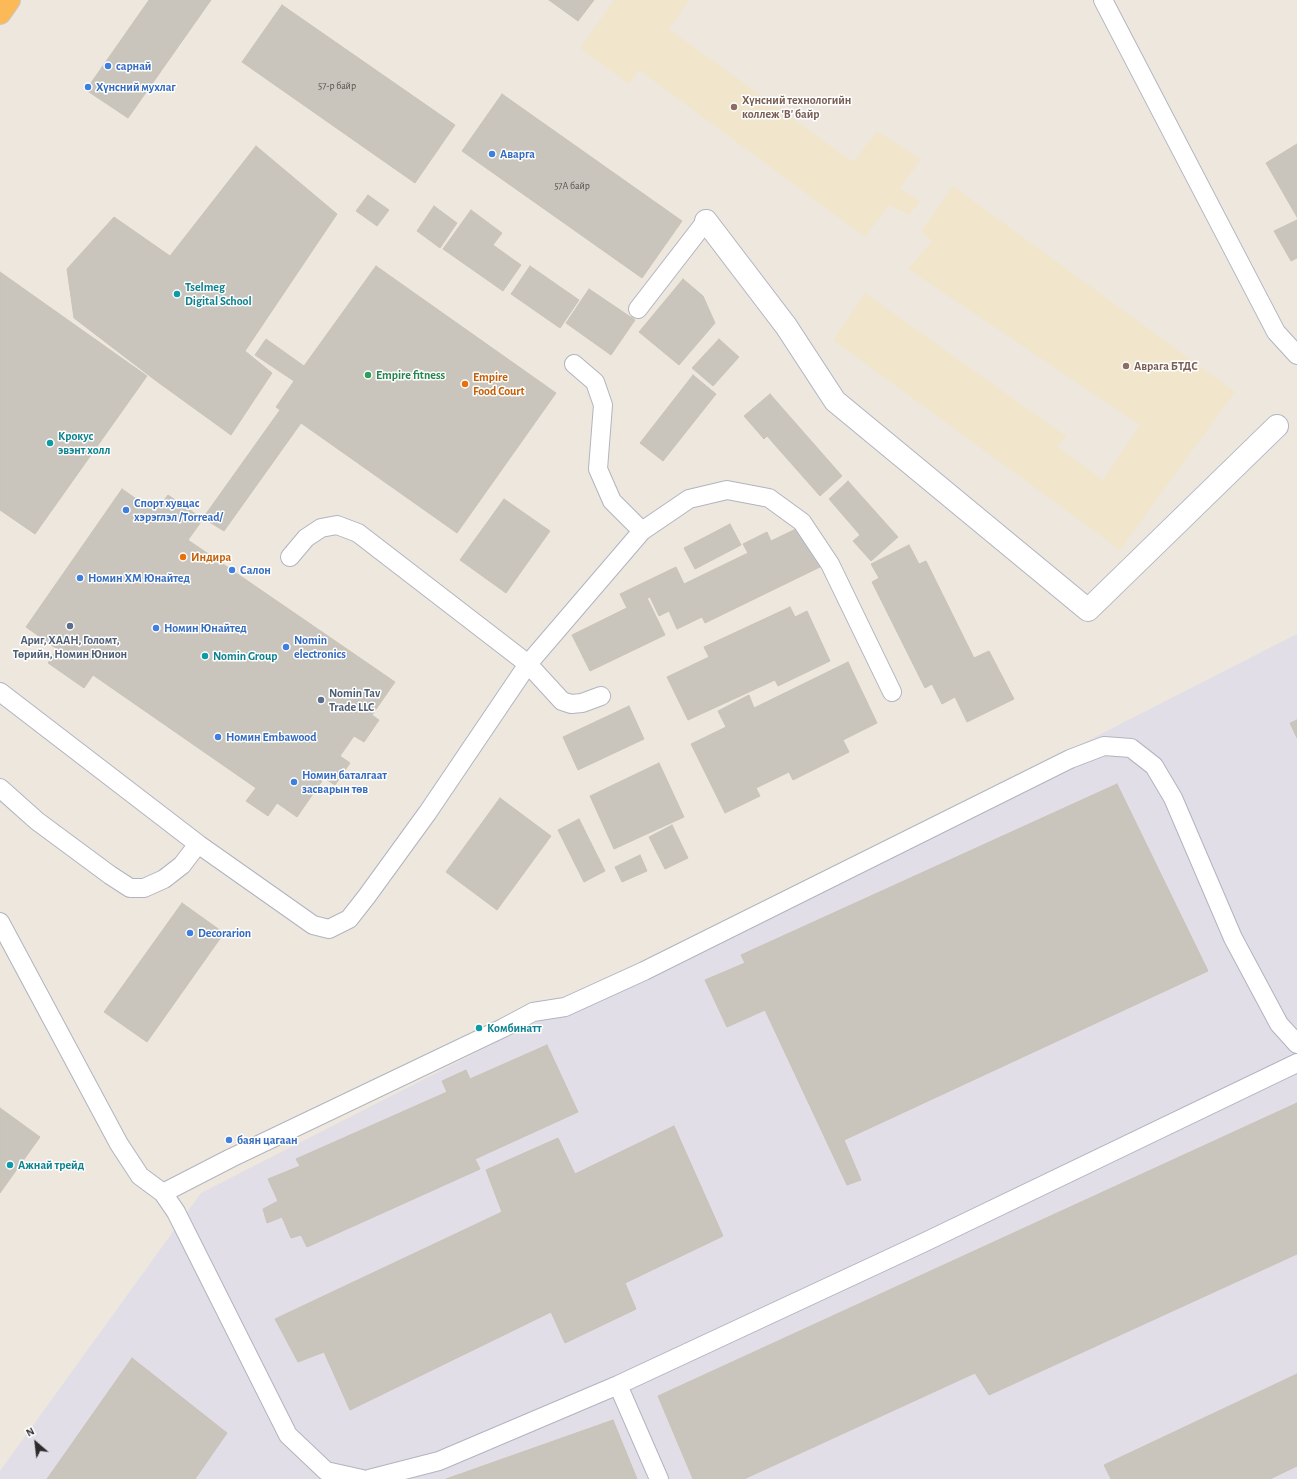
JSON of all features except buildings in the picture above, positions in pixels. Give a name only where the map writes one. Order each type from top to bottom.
[{"type":"highway","points":[[0,13],[9,0]]},
{"type":"street","points":[[706,221],[786,326],[835,401],[1088,610],[1277,426]]},
{"type":"lane","points":[[1103,0],[1276,332],[1297,356]]},
{"type":"lane","points":[[638,309],[706,221]]},
{"type":"lane","points":[[574,364],[595,382],[603,405],[598,469],[612,501],[642,531]]},
{"type":"lane","points":[[0,692],[198,844],[313,925],[329,929],[349,919],[428,812],[528,664],[642,531],[689,499],[727,490],[769,498],[802,522],[830,564],[892,692]]},
{"type":"lane","points":[[290,557],[306,538],[321,528],[337,525],[358,533],[528,664],[562,701],[571,704],[582,703],[600,696]]},
{"type":"lane","points":[[162,1193],[503,1028],[533,1012],[565,1007],[644,971],[1070,759],[1104,746],[1131,748],[1154,766],[1174,798],[1233,938],[1278,1024],[1297,1044]]},
{"type":"lane","points":[[0,788],[37,821],[130,888],[144,888],[164,879],[182,865],[198,844]]},
{"type":"lane","points":[[0,922],[119,1144],[140,1176],[162,1193],[179,1219],[288,1436],[326,1471],[362,1479]]},
{"type":"lane","points":[[369,1479],[439,1461],[618,1385],[925,1242],[1297,1063]]},
{"type":"lane","points":[[618,1385],[659,1479]]},
{"type":"shaded area","name":"Хүнсний технологийн коллеж 'B' байр","points":[[614,0],[689,0],[669,29],[853,162],[877,131],[921,159],[900,188],[920,201],[909,215],[889,205],[865,237],[639,70],[629,84],[580,48]]},
{"type":"shaded area","name":"Аврага БТДС","points":[[953,186],[1235,392],[1120,550],[833,340],[865,293],[1066,436],[1058,447],[1103,480],[1140,425],[908,269],[932,241],[921,231]]},
{"type":"shaded area","points":[[1297,634],[1297,1479],[0,1479],[0,1471],[201,1193]]},
{"type":"place","name":"сарнай","points":[[108,66]]},
{"type":"place","name":"Хүнсний мухлаг","points":[[88,87]]},
{"type":"place","name":"Хүнсний технологийн коллеж 'B' байр","points":[[734,107]]},
{"type":"place","name":"Аварга","points":[[492,154]]},
{"type":"place","name":"Tselmeg Digital School","points":[[177,294]]},
{"type":"place","name":"Аврага БТДС","points":[[1126,366]]},
{"type":"place","name":"Empire fitness","points":[[368,375]]},
{"type":"place","name":"Empire Food Court","points":[[465,384]]},
{"type":"place","name":"Крокус эвэнт холл","points":[[50,443]]},
{"type":"place","name":"Спорт хувцас хэрэглэл /Torread/","points":[[126,510]]},
{"type":"place","name":"Индира","points":[[183,557]]},
{"type":"place","name":"Салон","points":[[232,570]]},
{"type":"place","name":"Номин ХМ Юнайтед","points":[[80,578]]},
{"type":"place","name":"Ариг, ХААН, Голомт, Төрийн, Номин Юнион","points":[[70,626]]},
{"type":"place","name":"Номин Юнайтед","points":[[156,628]]},
{"type":"place","name":"Nomin electronics","points":[[286,647]]},
{"type":"place","name":"Nomin Group","points":[[205,656]]},
{"type":"place","name":"Nomin Tav Trade LLC","points":[[321,700]]},
{"type":"place","name":"Номин Embawood","points":[[218,737]]},
{"type":"place","name":"Номин баталгаат засварын төв","points":[[294,782]]},
{"type":"place","name":"Decorarion","points":[[190,933]]},
{"type":"place","name":"Комбинатт","points":[[479,1028]]},
{"type":"place","name":"баян цагаан","points":[[229,1140]]},
{"type":"place","name":"Ажнай трейд","points":[[10,1165]]}]
